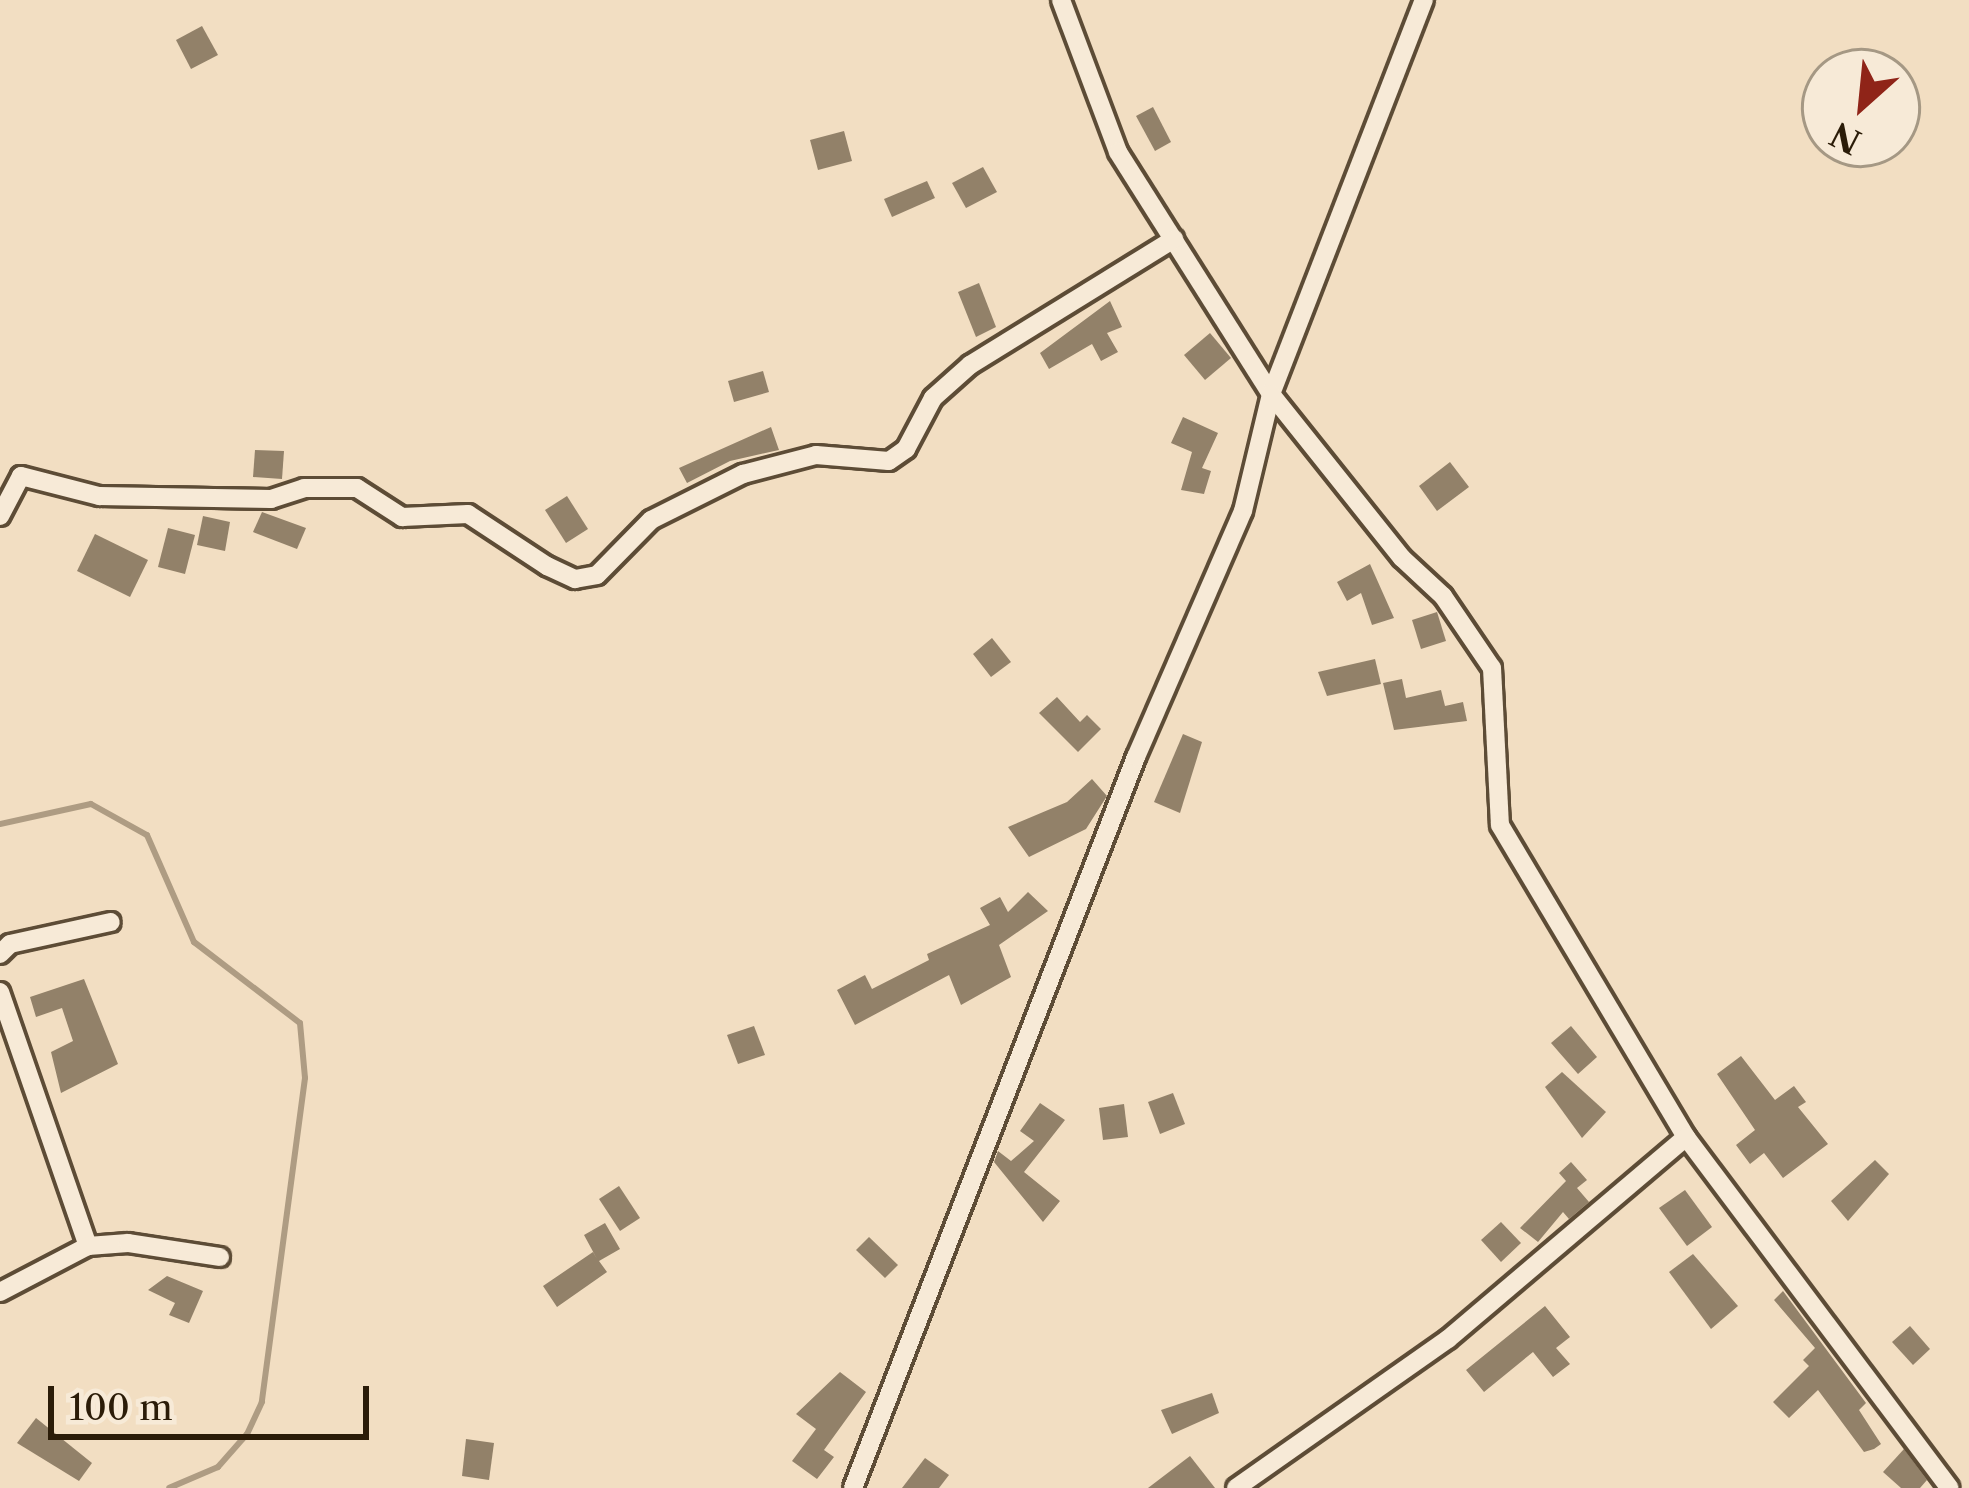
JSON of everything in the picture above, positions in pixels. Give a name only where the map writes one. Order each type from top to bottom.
[{"type":"street","points":[[1061,0],[1118,152],[1271,394],[1402,558],[1443,596],[1492,668],[1500,825],[1686,1137],[1950,1488]]},
{"type":"street","points":[[853,1488],[1136,757],[1243,511],[1271,394],[1424,0]]},
{"type":"street","points":[[0,516],[20,476],[99,496],[271,499],[304,488],[357,488],[402,517],[468,514],[561,573],[597,574],[651,520],[743,474],[816,455],[889,461],[906,449],[933,398],[970,365],[1174,239]]},
{"type":"street","points":[[0,954],[10,944],[111,922]]},
{"type":"street","points":[[0,992],[88,1246]]},
{"type":"street","points":[[1237,1488],[1448,1339],[1686,1137]]},
{"type":"street","points":[[0,1292],[88,1246],[128,1243],[220,1257]]},
{"type":"building","points":[[202,26],[218,55],[191,69],[176,40]]},
{"type":"building","points":[[1153,107],[1171,142],[1155,151],[1136,116]]},
{"type":"building","points":[[844,131],[852,161],[818,170],[810,140]]},
{"type":"building","points":[[983,167],[997,192],[966,208],[952,183]]},
{"type":"building","points":[[927,181],[935,198],[892,217],[884,199]]},
{"type":"building","points":[[979,283],[996,327],[976,337],[958,292]]},
{"type":"building","points":[[1110,301],[1122,327],[1107,333],[1118,352],[1101,361],[1092,344],[1049,369],[1040,353]]},
{"type":"building","points":[[1210,333],[1231,358],[1205,380],[1184,355]]},
{"type":"building","points":[[763,371],[769,392],[734,402],[728,381]]},
{"type":"building","points":[[1183,417],[1218,433],[1202,468],[1211,471],[1204,494],[1181,490],[1192,452],[1171,443]]},
{"type":"building","points":[[771,427],[779,450],[730,461],[687,483],[679,468]]},
{"type":"building","points":[[255,450],[284,451],[282,479],[253,477]]},
{"type":"building","points":[[1450,462],[1469,487],[1437,511],[1419,486]]},
{"type":"building","points":[[567,496],[588,529],[566,543],[545,510]]},
{"type":"building","points":[[262,512],[306,528],[297,549],[253,532]]},
{"type":"building","points":[[203,516],[230,522],[225,551],[197,545]]},
{"type":"building","points":[[168,528],[195,535],[185,574],[158,567]]},
{"type":"building","points":[[95,534],[148,560],[130,597],[77,571]]},
{"type":"building","points":[[1370,564],[1394,618],[1372,625],[1361,593],[1347,601],[1337,582]]},
{"type":"building","points":[[1437,612],[1446,641],[1421,649],[1412,620]]},
{"type":"building","points":[[992,638],[1011,662],[991,677],[973,654]]},
{"type":"building","points":[[1375,659],[1381,684],[1327,696],[1318,672]]},
{"type":"building","points":[[1402,679],[1406,698],[1441,690],[1445,706],[1463,702],[1467,721],[1394,730],[1383,683]]},
{"type":"building","points":[[1057,697],[1080,722],[1087,715],[1101,729],[1078,752],[1039,713]]},
{"type":"building","points":[[1183,734],[1202,742],[1180,813],[1154,802]]},
{"type":"building","points":[[1092,779],[1107,796],[1086,829],[1029,857],[1008,827],[1067,802]]},
{"type":"building","points":[[1028,892],[1048,911],[999,945],[1011,977],[961,1005],[949,975],[855,1025],[837,990],[865,975],[872,989],[929,960],[927,954],[990,925],[980,908],[1000,897],[1008,912]]},
{"type":"building","points":[[84,979],[118,1064],[61,1093],[51,1052],[73,1041],[62,1008],[36,1017],[30,997]]},
{"type":"building","points":[[754,1026],[765,1055],[738,1064],[727,1035]]},
{"type":"building","points":[[1571,1026],[1597,1057],[1578,1074],[1551,1043]]},
{"type":"building","points":[[1741,1056],[1775,1100],[1794,1086],[1806,1102],[1798,1107],[1828,1144],[1783,1178],[1764,1153],[1750,1164],[1736,1145],[1755,1130],[1717,1074]]},
{"type":"building","points":[[1562,1072],[1606,1112],[1582,1138],[1545,1087]]},
{"type":"building","points":[[1173,1093],[1185,1124],[1160,1134],[1148,1102]]},
{"type":"building","points":[[1040,1103],[1065,1120],[1024,1172],[1060,1201],[1043,1222],[994,1162],[998,1151],[1011,1161],[1034,1141],[1020,1131]]},
{"type":"building","points":[[1124,1104],[1128,1137],[1103,1140],[1099,1108]]},
{"type":"building","points":[[1875,1160],[1889,1174],[1848,1221],[1831,1201]]},
{"type":"building","points":[[1571,1162],[1587,1180],[1577,1188],[1589,1202],[1569,1219],[1563,1212],[1538,1242],[1520,1228],[1566,1181],[1559,1173]]},
{"type":"building","points":[[619,1186],[640,1218],[620,1231],[599,1199]]},
{"type":"building","points":[[1685,1190],[1712,1227],[1687,1246],[1659,1208]]},
{"type":"building","points":[[1501,1222],[1521,1243],[1501,1262],[1481,1240]]},
{"type":"building","points":[[605,1223],[620,1249],[599,1261],[607,1272],[557,1307],[543,1286],[593,1252],[597,1259],[584,1235]]},
{"type":"building","points":[[869,1237],[898,1265],[885,1278],[856,1250]]},
{"type":"building","points":[[1693,1254],[1738,1306],[1711,1329],[1669,1272]]},
{"type":"building","points":[[167,1276],[203,1291],[189,1323],[169,1315],[175,1303],[148,1290]]},
{"type":"building","points":[[1783,1291],[1866,1403],[1859,1410],[1881,1444],[1874,1449],[1864,1452],[1818,1390],[1789,1418],[1773,1402],[1809,1366],[1803,1360],[1815,1348],[1774,1300]]},
{"type":"building","points":[[1545,1306],[1570,1337],[1556,1348],[1570,1364],[1553,1377],[1533,1352],[1484,1392],[1466,1370]]},
{"type":"building","points":[[1910,1326],[1930,1349],[1913,1365],[1892,1342]]},
{"type":"building","points":[[840,1372],[866,1392],[824,1450],[834,1457],[817,1479],[792,1461],[816,1429],[796,1414]]},
{"type":"building","points":[[1212,1393],[1219,1413],[1172,1434],[1161,1410]]},
{"type":"building","points":[[36,1418],[92,1463],[79,1481],[17,1443]]},
{"type":"building","points":[[466,1439],[494,1443],[489,1480],[462,1476]]},
{"type":"building","points":[[1904,1449],[1927,1480],[1920,1488],[1901,1488],[1883,1472]]},
{"type":"building","points":[[1190,1456],[1215,1488],[1148,1488]]},
{"type":"building","points":[[925,1458],[949,1475],[939,1488],[902,1488]]},
{"type":"waterway","points":[[0,824],[91,804],[147,835],[194,942],[300,1023],[305,1078],[262,1402],[247,1434],[218,1467],[169,1488]]}]
